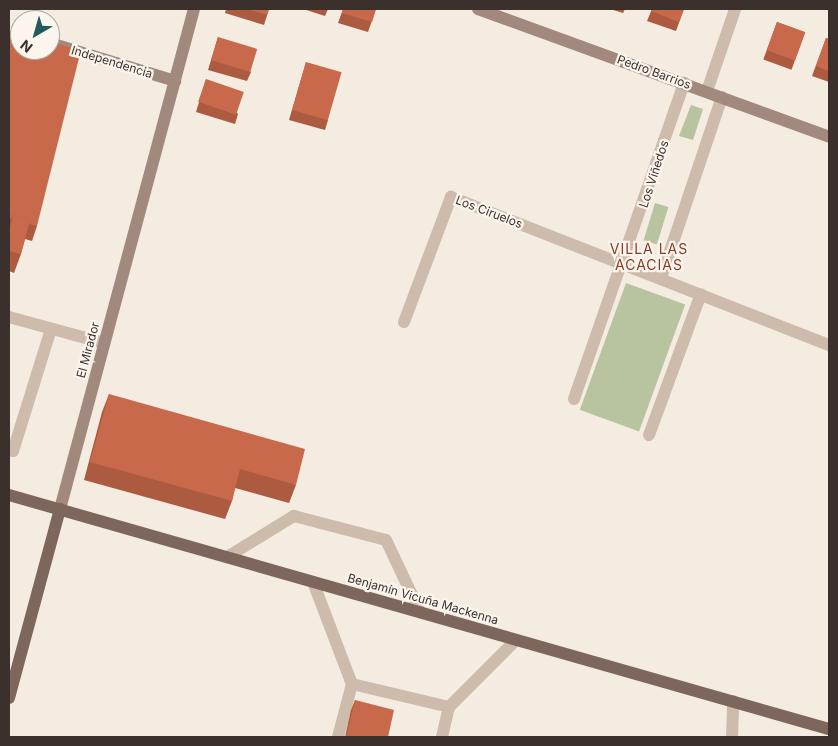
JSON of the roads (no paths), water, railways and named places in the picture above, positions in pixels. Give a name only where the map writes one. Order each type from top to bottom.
[{"type":"main road","name":"El Mirador","points":[[9,698],[194,9]]},
{"type":"main road","name":"Pedro Barrios","points":[[478,9],[829,137]]},
{"type":"main road","name":"Independencia","points":[[60,47],[175,81]]},
{"type":"main road","name":"Benjamín Vicuña Mackenna","points":[[9,495],[829,729]]},
{"type":"street","points":[[707,91],[735,9]]},
{"type":"street","name":"Los Viñedos","points":[[623,265],[684,83]]},
{"type":"street","points":[[661,278],[722,97]]},
{"type":"street","name":"Los Ciruelos","points":[[404,322],[451,197],[829,345]]},
{"type":"street","points":[[574,399],[623,265]]},
{"type":"street","points":[[649,435],[701,294]]},
{"type":"street","points":[[9,317],[104,343]]},
{"type":"street","points":[[9,450],[13,451],[51,329]]},
{"type":"street","points":[[227,558],[294,516],[386,540],[420,612]]},
{"type":"street","points":[[313,582],[352,684],[338,737]]},
{"type":"street","points":[[442,737],[449,706],[516,640]]},
{"type":"street","points":[[352,684],[449,706]]},
{"type":"street","points":[[732,737],[733,701]]},
{"type":"district","name":"VILLA LAS ACACIAS","points":[[649,258]]}]
